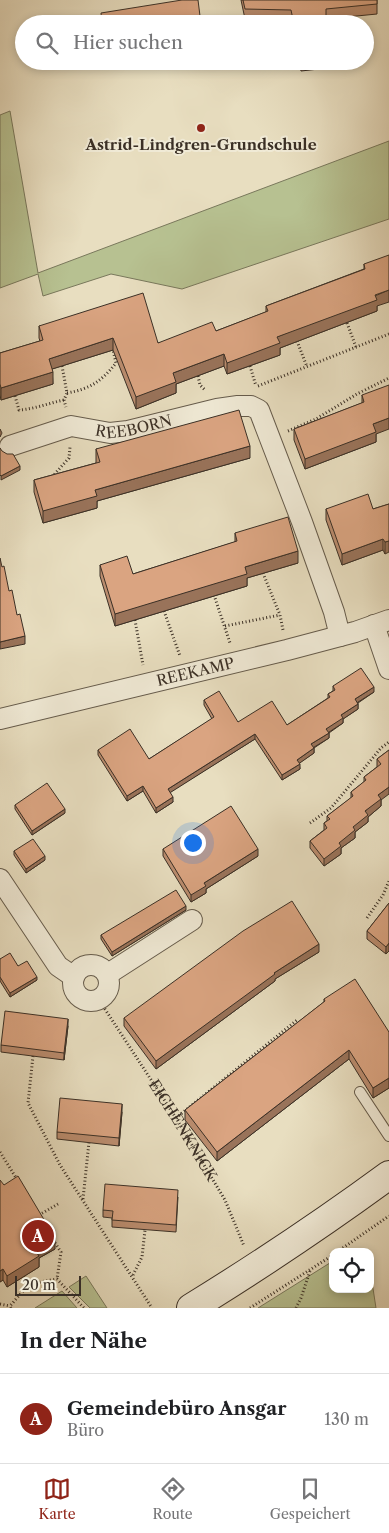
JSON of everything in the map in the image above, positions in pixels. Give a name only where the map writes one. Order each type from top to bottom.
[{"type":"main road","points":[[191,1308],[254,1270],[325,1222],[389,1175]]},
{"type":"street","name":"REEBORN","points":[[10,446],[71,426],[110,433],[137,429],[217,409],[251,406],[259,410]]},
{"type":"street","points":[[259,410],[334,612],[340,636]]},
{"type":"street","points":[[382,622],[389,669]]},
{"type":"street","name":"REEKAMP","points":[[0,719],[287,650],[340,636],[382,622]]},
{"type":"street","points":[[0,879],[58,966],[74,977]]},
{"type":"street","points":[[108,974],[192,920]]},
{"type":"street","points":[[90,964],[100,966],[108,974],[110,980],[108,992],[99,1000],[87,1001],[81,998],[74,989],[74,977],[80,968],[90,964]]},
{"type":"lane","points":[[360,1092],[389,1136]]},
{"type":"path","points":[[346,323],[356,347]]},
{"type":"path","points":[[256,387],[389,334]]},
{"type":"path","points":[[297,341],[307,367]]},
{"type":"path","points":[[62,366],[67,393],[80,390],[106,376],[116,363],[113,350]]},
{"type":"path","points":[[250,366],[259,400],[259,410]]},
{"type":"path","points":[[270,438],[316,419],[389,378]]},
{"type":"path","points":[[378,385],[380,391]]},
{"type":"path","points":[[15,396],[19,410],[32,409],[46,403],[64,400]]},
{"type":"path","points":[[341,404],[344,412]]},
{"type":"path","points":[[316,419],[318,425]]},
{"type":"path","points":[[48,480],[69,458],[71,426]]},
{"type":"path","points":[[263,574],[280,615],[287,650]]},
{"type":"path","points":[[214,595],[237,662]]},
{"type":"path","points":[[164,611],[186,675]]},
{"type":"path","points":[[225,626],[280,615]]},
{"type":"path","points":[[135,620],[147,685]]},
{"type":"path","points":[[310,823],[331,808],[381,748],[389,742]]},
{"type":"path","points":[[366,918],[383,895],[389,881]]},
{"type":"path","name":"EICHENKNICK","points":[[99,1000],[176,1118],[225,1200],[254,1270]]},
{"type":"path","points":[[176,1118],[297,1020]]},
{"type":"path","points":[[32,1056],[28,1103],[60,1165],[152,1308]]},
{"type":"path","points":[[83,1200],[89,1142]]},
{"type":"path","points":[[0,1152],[19,1183]]},
{"type":"path","points":[[39,1215],[58,1204]]},
{"type":"path","points":[[34,1207],[43,1222]]},
{"type":"path","points":[[344,1248],[389,1216]]},
{"type":"path","points":[[133,1276],[142,1257],[145,1230]]},
{"type":"path","points":[[52,1237],[61,1252],[57,1279]]},
{"type":"path","points":[[250,1308],[329,1258]]},
{"type":"path","points":[[296,1308],[310,1271]]},
{"type":"path","points":[[24,1276],[29,1284]]},
{"type":"path","points":[[0,1304],[10,1307],[29,1284],[57,1279]]},
{"type":"path","points":[[57,1279],[84,1308]]},
{"type":"green space","points":[[10,111],[38,273],[389,141],[389,219],[182,289],[111,274],[43,296],[38,274],[0,288],[0,115]]},
{"type":"green space","points":[[329,1264],[329,1293],[374,1293],[376,1308],[258,1308]]},
{"type":"green space","points":[[86,1276],[107,1308],[90,1308],[69,1287]]},
{"type":"green space","points":[[62,1291],[77,1308],[35,1308]]},
{"type":"building","points":[[182,0],[198,0],[200,15],[101,15],[101,13]]},
{"type":"building","points":[[243,0],[377,0],[377,4],[326,9],[326,15],[292,15],[291,10],[245,9]]},
{"type":"building","points":[[389,255],[389,290],[375,295],[377,300],[277,337],[280,343],[227,363],[224,354],[173,373],[176,382],[136,397],[113,338],[49,359],[53,372],[1,388],[0,353],[43,340],[39,326],[143,293],[158,343],[212,322],[216,331],[268,311],[266,306],[365,269],[364,264]]},
{"type":"building","points":[[389,385],[389,418],[373,424],[376,432],[305,459],[294,429],[364,402],[362,395]]},
{"type":"building","points":[[239,410],[250,446],[95,490],[97,496],[43,511],[34,480],[100,462],[96,449]]},
{"type":"building","points":[[0,448],[7,454],[13,454],[20,466],[1,476],[0,475]]},
{"type":"building","points":[[368,494],[373,509],[389,504],[389,541],[385,542],[383,539],[342,554],[326,509]]},
{"type":"building","points":[[288,517],[298,551],[245,567],[247,574],[115,614],[100,565],[127,556],[133,574],[237,541],[235,533]]},
{"type":"building","points":[[0,558],[2,567],[4,566],[9,591],[12,590],[17,615],[20,614],[25,636],[0,642]]},
{"type":"building","points":[[361,668],[374,687],[355,699],[358,704],[341,715],[343,718],[326,729],[329,733],[311,744],[314,748],[297,760],[300,764],[282,775],[255,734],[168,789],[173,797],[156,808],[143,786],[127,796],[98,750],[130,729],[149,759],[214,717],[204,700],[219,691],[238,722],[272,701],[287,725],[330,697],[328,694],[335,690],[333,686]]},
{"type":"building","points":[[389,750],[389,787],[378,795],[381,799],[365,811],[368,815],[353,827],[355,830],[339,843],[341,846],[324,859],[310,841],[327,828],[324,823],[330,819],[327,816],[353,796],[351,792],[366,780],[364,777],[381,764],[377,759]]},
{"type":"building","points":[[47,783],[65,809],[32,831],[15,805]]},
{"type":"building","points":[[231,806],[258,849],[204,883],[206,886],[191,895],[163,849]]},
{"type":"building","points":[[33,839],[45,856],[26,869],[14,851]]},
{"type":"building","points":[[176,890],[186,906],[112,952],[101,935]]},
{"type":"building","points":[[292,901],[319,944],[274,973],[156,1061],[124,1018],[243,931]]},
{"type":"building","points":[[389,903],[389,943],[386,947],[367,931]]},
{"type":"building","points":[[10,953],[18,966],[27,961],[37,977],[10,993],[0,977],[0,959]]},
{"type":"building","points":[[355,979],[389,1032],[389,1078],[373,1088],[349,1050],[217,1152],[185,1110],[325,1001],[324,999]]},
{"type":"building","points":[[5,1011],[68,1019],[64,1053],[1,1045]]},
{"type":"building","points":[[60,1098],[122,1104],[119,1138],[57,1132]]},
{"type":"building","points":[[18,1176],[55,1238],[34,1249],[39,1256],[7,1276],[3,1269],[0,1271],[0,1180],[4,1185]]},
{"type":"building","points":[[105,1184],[178,1190],[176,1225],[112,1220],[113,1211],[103,1210]]},
{"type":"place","name":"Astrid-Lindgren-Grundschule","points":[[201,128]]},
{"type":"place","name":"Gemeindebüro Ansgar","points":[[38,1236]]}]
